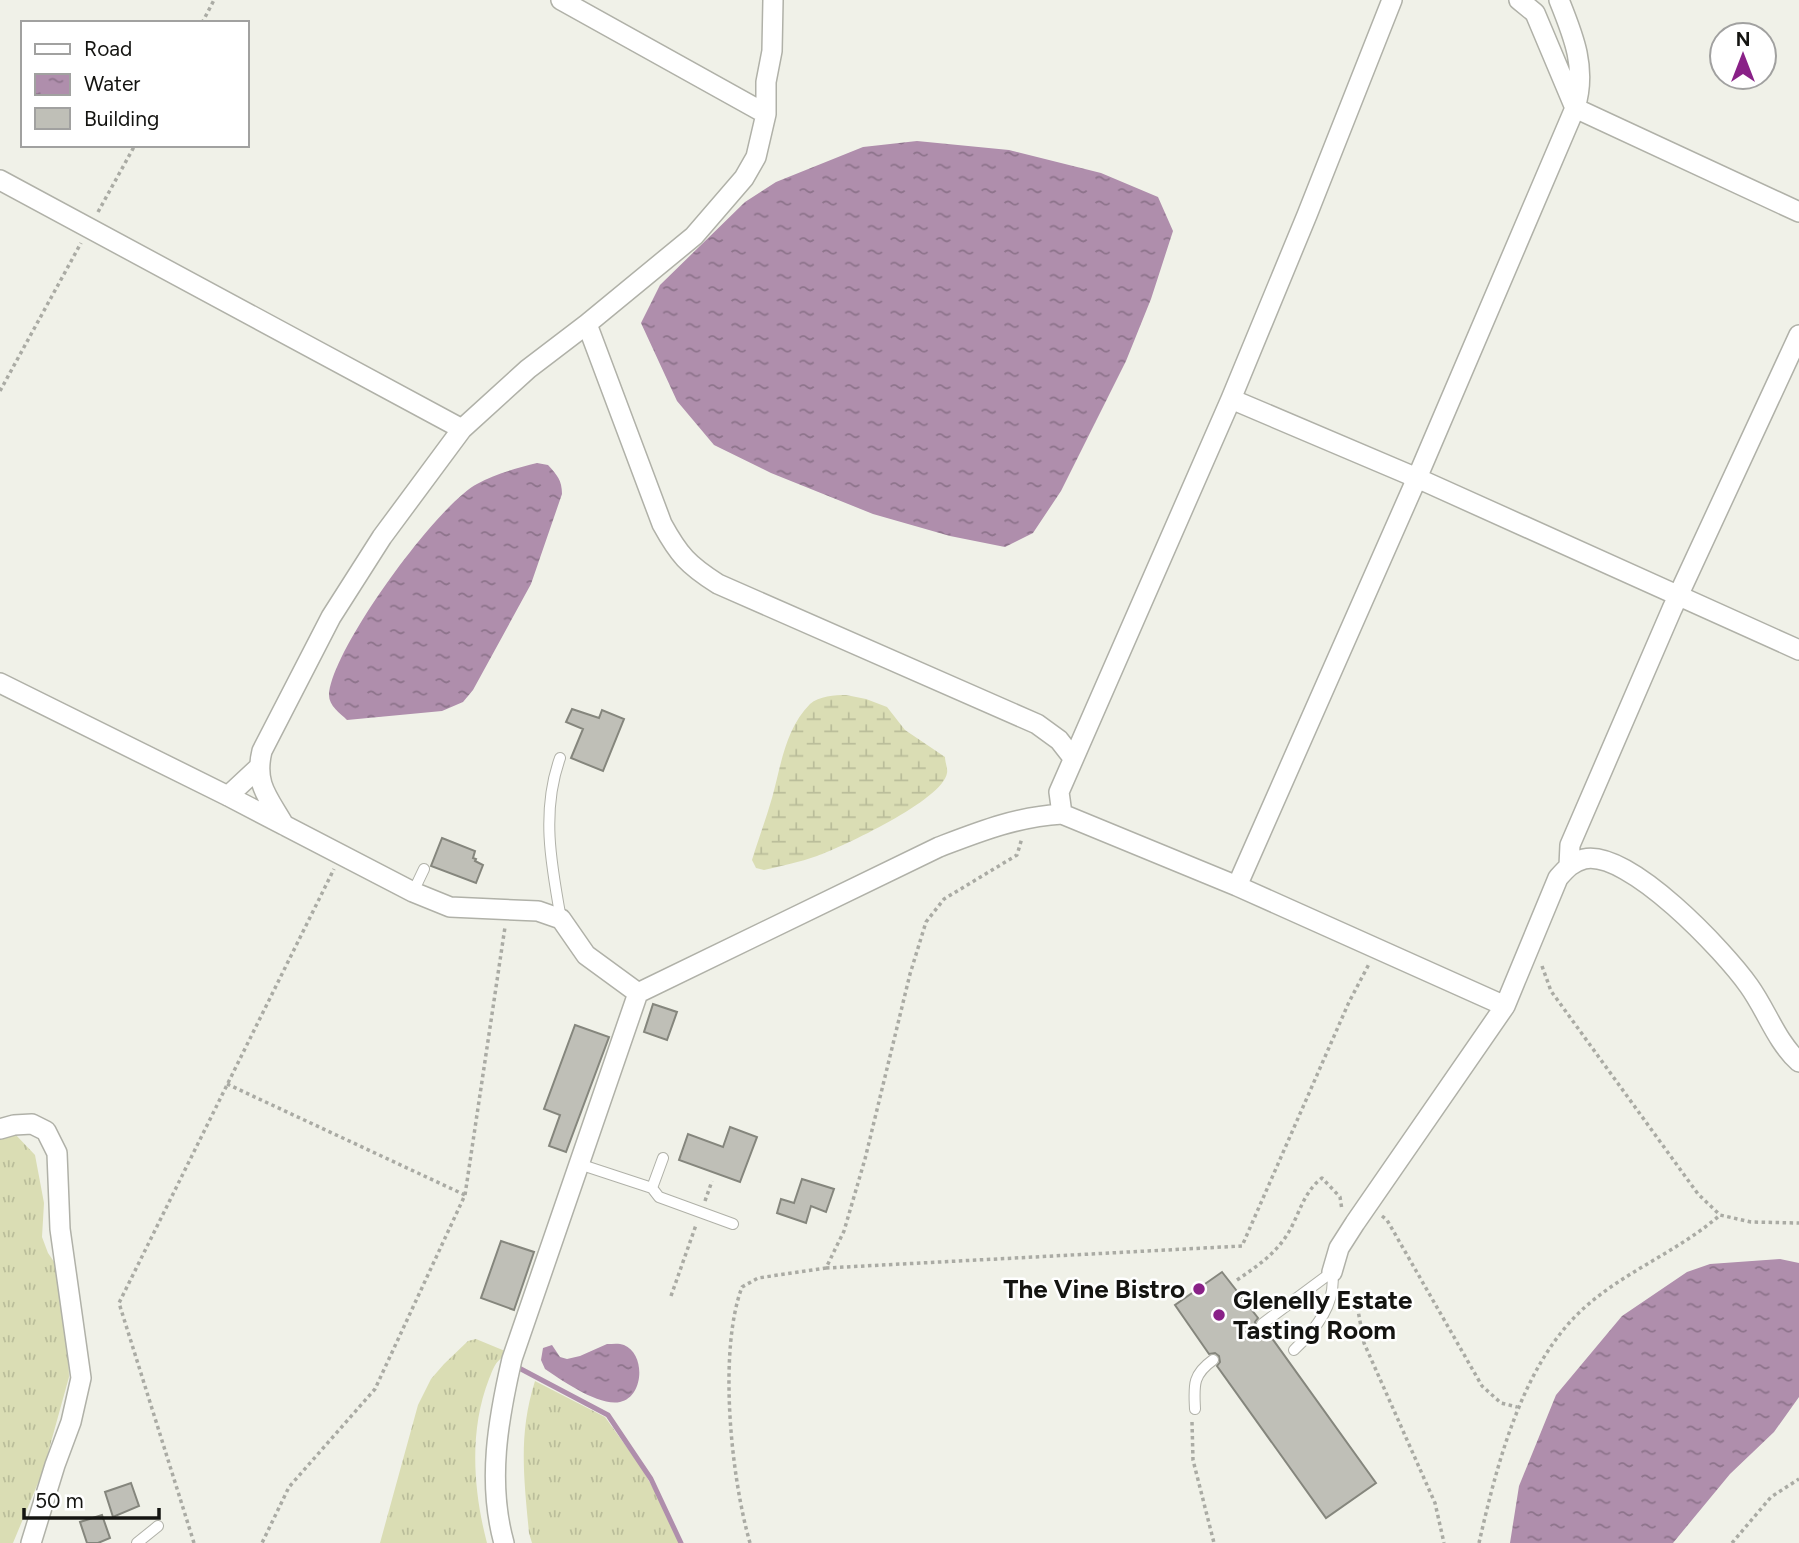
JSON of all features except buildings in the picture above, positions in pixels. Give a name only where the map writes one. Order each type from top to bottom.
[{"type":"street","points":[[561,0],[766,114]]},
{"type":"street","points":[[284,825],[262,788],[257,769],[262,751],[331,617],[382,537],[462,429],[528,369],[694,236],[744,178],[756,157],[766,114],[766,82],[772,51],[773,0]]},
{"type":"street","points":[[1062,814],[1059,792],[1231,399],[1392,0]]},
{"type":"street","points":[[1519,0],[1535,13],[1575,108],[1799,212]]},
{"type":"street","points":[[1237,886],[1417,478],[1575,108],[1581,89],[1580,62],[1559,0]]},
{"type":"street","points":[[0,180],[462,429]]},
{"type":"street","points":[[587,324],[662,524],[678,552],[694,568],[718,584],[1037,724],[1059,740],[1073,758]]},
{"type":"street","points":[[1569,866],[1570,845],[1679,597],[1799,335]]},
{"type":"street","points":[[1231,399],[1417,478],[1799,650]]},
{"type":"street","points":[[0,683],[228,796],[412,892],[450,907],[538,911],[561,919],[586,955],[638,993]]},
{"type":"street","points":[[228,796],[257,769]]},
{"type":"street","points":[[504,1543],[494,1472],[500,1412],[512,1359],[638,993],[939,847],[1029,816],[1062,814],[1237,886],[1505,1006]]},
{"type":"street","points":[[1333,1278],[1339,1248],[1505,1006],[1558,878],[1569,866],[1585,859],[1601,859],[1625,869],[1662,895],[1724,955],[1750,987],[1773,1030],[1799,1062]]},
{"type":"street","points":[[0,1129],[32,1124],[46,1130],[57,1153],[60,1229],[81,1378],[71,1422],[31,1543]]},
{"type":"lane","points":[[560,758],[552,781],[549,819],[554,879],[561,919]]},
{"type":"lane","points":[[412,892],[424,869]]},
{"type":"lane","points":[[652,1188],[663,1158]]},
{"type":"lane","points":[[579,1164],[652,1188],[659,1197],[733,1224]]},
{"type":"lane","points":[[1262,1324],[1333,1278]]},
{"type":"lane","points":[[1294,1350],[1314,1331],[1327,1308],[1333,1278]]},
{"type":"lane","points":[[1195,1409],[1194,1384],[1203,1368],[1213,1360]]},
{"type":"lane","points":[[137,1543],[158,1526]]},
{"type":"path","points":[[203,21],[214,0]]},
{"type":"path","points":[[0,391],[134,147]]},
{"type":"path","points":[[827,1268],[844,1231],[866,1159],[909,974],[926,922],[944,899],[1017,855],[1029,816]]},
{"type":"path","points":[[194,1543],[119,1303],[341,855]]},
{"type":"path","points":[[262,1543],[289,1486],[375,1389],[465,1195],[508,911]]},
{"type":"path","points":[[1533,940],[1551,991],[1698,1194],[1720,1214],[1751,1222],[1799,1223]]},
{"type":"path","points":[[750,1543],[736,1477],[730,1417],[731,1349],[736,1304],[742,1287],[758,1279],[827,1268],[1242,1246],[1349,1002],[1377,949]]},
{"type":"path","points":[[227,1084],[465,1195]]},
{"type":"path","points":[[1237,1280],[1271,1256],[1287,1236],[1312,1185],[1322,1178],[1340,1197]]},
{"type":"path","points":[[703,1206],[712,1181]]},
{"type":"path","points":[[1367,1206],[1387,1220],[1482,1386],[1501,1403],[1517,1407]]},
{"type":"path","points":[[1479,1543],[1517,1407],[1549,1349],[1584,1308],[1643,1266],[1702,1230],[1720,1214]]},
{"type":"path","points":[[671,1296],[698,1220]]},
{"type":"path","points":[[1333,1278],[1357,1305],[1364,1343],[1435,1503],[1444,1543]]},
{"type":"path","points":[[1195,1409],[1190,1427],[1193,1460],[1213,1543]]},
{"type":"path","points":[[1732,1543],[1771,1497],[1799,1479]]},
{"type":"green space","points":[[846,695],[887,707],[905,730],[945,757],[947,773],[929,796],[868,833],[811,858],[764,870],[756,868],[752,860],[789,736],[802,714],[814,701]]},
{"type":"green space","points":[[15,1134],[35,1155],[44,1203],[42,1237],[48,1253],[59,1269],[67,1324],[69,1377],[43,1471],[13,1543],[0,1543],[0,1136]]},
{"type":"green space","points":[[476,1339],[505,1351],[494,1366],[489,1379],[478,1419],[476,1439],[476,1481],[487,1543],[380,1543],[418,1405],[431,1379],[444,1364],[468,1341]]},
{"type":"green space","points":[[535,1381],[605,1417],[641,1467],[666,1511],[679,1543],[532,1543],[525,1494],[524,1438]]},
{"type":"water","points":[[917,141],[1009,150],[1101,173],[1158,197],[1173,231],[1151,299],[1126,361],[1061,491],[1033,533],[1005,547],[950,536],[873,514],[771,473],[714,445],[677,401],[641,323],[660,285],[745,202],[776,182],[863,147]]},
{"type":"water","points":[[537,463],[548,465],[554,472],[560,481],[562,494],[531,584],[473,690],[463,702],[442,711],[347,720],[329,699],[334,674],[347,646],[389,580],[413,548],[459,497],[491,477]]},
{"type":"water","points":[[1780,1259],[1799,1263],[1799,1397],[1774,1432],[1730,1474],[1673,1543],[1510,1543],[1519,1486],[1556,1395],[1622,1316],[1687,1272],[1710,1264]]},
{"type":"water","points":[[607,1344],[622,1344],[631,1350],[639,1366],[638,1384],[634,1392],[620,1402],[602,1400],[581,1392],[545,1369],[541,1360],[543,1348],[552,1345],[560,1357],[567,1359]]},
{"type":"waterway","points":[[519,1368],[608,1415],[651,1479],[681,1543]]},
{"type":"place","name":"The Vine Bistro","points":[[1199,1289]]},
{"type":"place","name":"Glenelly Estate Tasting Room","points":[[1219,1315]]}]
